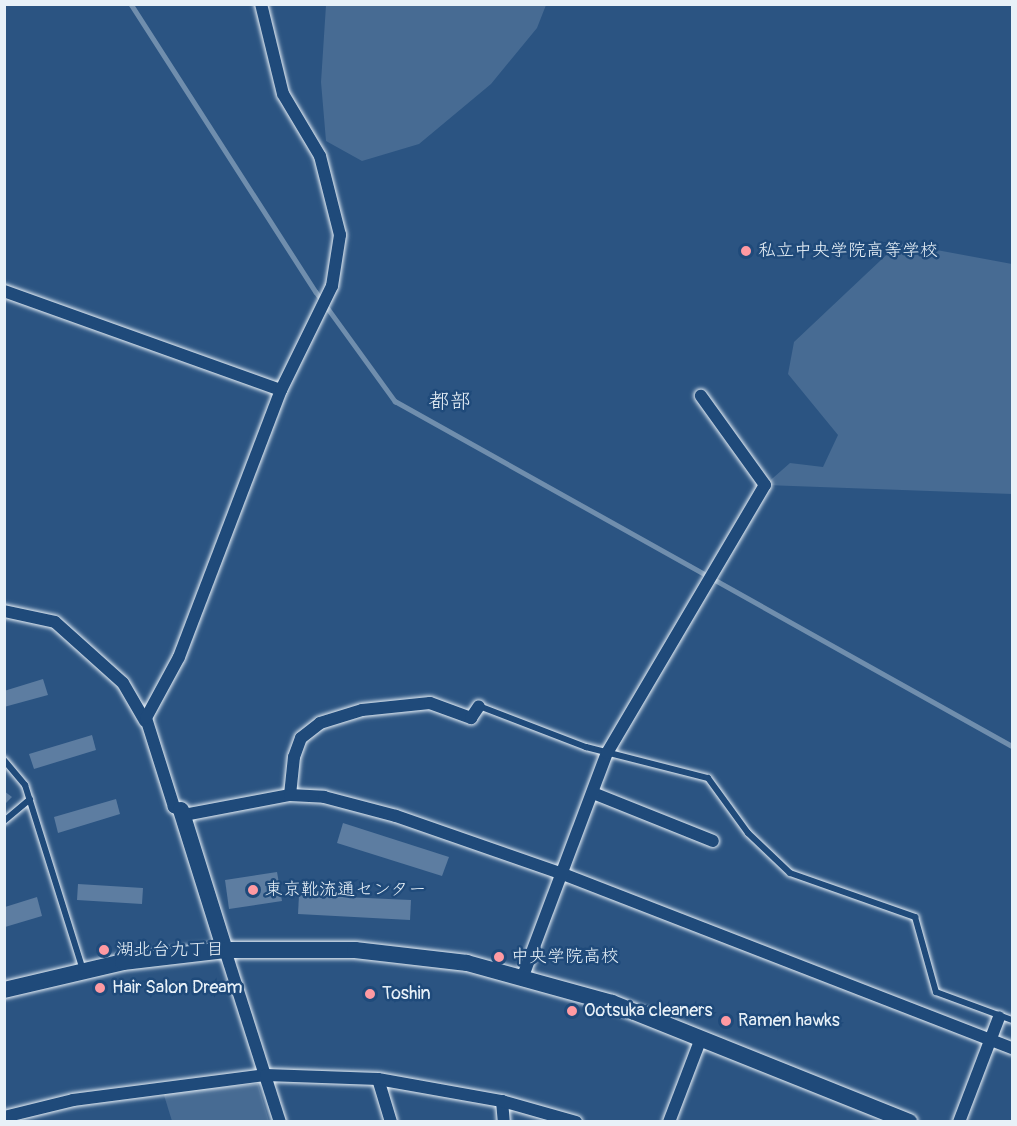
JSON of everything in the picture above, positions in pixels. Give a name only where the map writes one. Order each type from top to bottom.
[{"type":"street","points":[[145,721],[179,657],[281,390],[324,303],[340,235],[332,186],[283,94],[261,4]]},
{"type":"street","points":[[4,291],[281,390]]},
{"type":"street","points":[[523,976],[607,753],[765,485],[701,396]]},
{"type":"street","points":[[4,611],[55,622],[123,683],[145,721],[174,807],[183,813],[280,1122]]},
{"type":"street","points":[[290,795],[297,747],[320,723],[363,710],[430,703],[471,718],[479,706]]},
{"type":"street","points":[[593,793],[713,841]]},
{"type":"street","points":[[183,813],[290,795],[324,797],[396,816],[563,873],[1012,1048]]},
{"type":"street","points":[[4,990],[83,970],[225,950],[395,954],[523,976],[700,1038],[909,1122]]},
{"type":"street","points":[[959,1122],[999,1017]]},
{"type":"street","points":[[669,1122],[700,1038]]},
{"type":"street","points":[[4,1118],[31,1116],[174,1084],[266,1076],[378,1079],[502,1101],[576,1122]]},
{"type":"street","points":[[378,1079],[392,1122]]},
{"type":"street","points":[[502,1101],[504,1122]]},
{"type":"lane","points":[[479,706],[607,753],[708,778],[748,833],[790,873],[915,917],[936,992],[1012,1020]]},
{"type":"lane","points":[[4,760],[30,799],[83,970]]},
{"type":"lane","points":[[4,820],[30,799]]},
{"type":"shaded area","points":[[326,4],[546,5],[537,28],[491,84],[419,144],[362,161],[326,141],[321,82]]},
{"type":"shaded area","points":[[899,243],[1012,264],[1012,494],[765,485],[790,463],[823,467],[838,435],[788,374],[794,342]]},
{"type":"shaded area","points":[[258,1084],[269,1121],[172,1121],[163,1092]]},
{"type":"building","points":[[43,679],[48,695],[4,707],[4,691]]},
{"type":"building","points":[[92,735],[96,750],[34,769],[29,754]]},
{"type":"building","points":[[4,791],[12,797],[4,805]]},
{"type":"building","points":[[116,799],[120,814],[58,833],[54,817]]},
{"type":"building","points":[[343,823],[449,857],[442,876],[337,843]]},
{"type":"building","name":"東京靴流通センター","points":[[277,872],[282,901],[229,909],[225,880]]},
{"type":"building","points":[[78,884],[143,888],[142,904],[77,900]]},
{"type":"building","points":[[299,895],[411,900],[410,920],[298,914]]},
{"type":"building","points":[[37,897],[42,916],[5,927],[5,907]]},
{"type":"waterway","points":[[131,4],[316,292],[395,401],[1012,746]]},
{"type":"place","name":"私立中央学院高等学校","points":[[746,251]]},
{"type":"place","name":"東京靴流通センター","points":[[253,890]]},
{"type":"place","name":"湖北台九丁目","points":[[104,950]]},
{"type":"place","name":"中央学院高校","points":[[499,957]]},
{"type":"place","name":"Hair Salon Dream","points":[[100,988]]},
{"type":"place","name":"Toshin","points":[[370,994]]},
{"type":"place","name":"Ootsuka cleaners","points":[[572,1011]]},
{"type":"place","name":"Ramen hawks","points":[[726,1021]]},
{"type":"district","name":"都部","points":[[450,402]]}]
